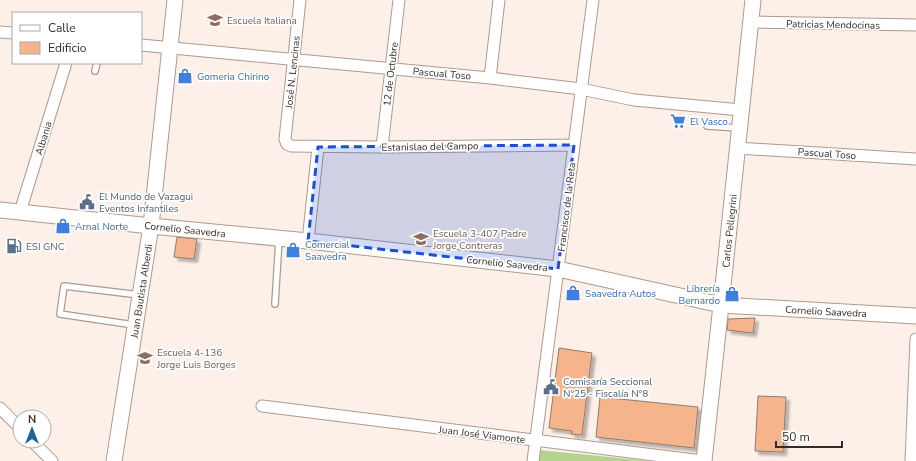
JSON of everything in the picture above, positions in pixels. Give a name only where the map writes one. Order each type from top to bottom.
[{"type":"street","name":"Juan Bautista Alberdi","points":[[114,461],[151,226],[175,0]]},
{"type":"street","name":"José N. Lencinas","points":[[287,144],[285,139],[300,0]]},
{"type":"street","name":"12 de Octubre","points":[[382,147],[399,0]]},
{"type":"street","points":[[490,78],[499,0]]},
{"type":"street","name":"Francisco de la Reta","points":[[533,461],[593,0]]},
{"type":"street","name":"Carlos Pellegrini","points":[[703,461],[753,0]]},
{"type":"street","name":"Patricias Mendocinas","points":[[750,22],[916,25]]},
{"type":"street","points":[[0,32],[12,33]]},
{"type":"street","name":"Pascual Toso","points":[[142,45],[490,78],[582,89],[634,100],[741,110]]},
{"type":"street","name":"Albania","points":[[20,212],[66,64]]},
{"type":"street","name":"Estanislao del Campo","points":[[287,144],[291,146],[318,147],[574,145]]},
{"type":"street","points":[[308,242],[318,147]]},
{"type":"street","name":"Pascual Toso","points":[[737,148],[916,159]]},
{"type":"street","name":"Cornelio Saavedra","points":[[0,210],[558,269],[721,305],[916,316]]},
{"type":"street","points":[[911,461],[916,339]]},
{"type":"street","name":"Juan José Viamonte","points":[[262,406],[703,461]]},
{"type":"street","points":[[0,408],[12,420]]},
{"type":"street","points":[[40,449],[52,461]]},
{"type":"lane","points":[[95,71],[97,64]]},
{"type":"lane","points":[[707,126],[739,128]]},
{"type":"lane","points":[[275,304],[280,239]]},
{"type":"lane","points":[[136,325],[60,314],[64,286],[140,295]]},
{"type":"highlighted area","points":[[574,145],[558,269],[308,241],[318,147]]},
{"type":"green space","points":[[539,450],[650,461],[537,461]]},
{"type":"building","points":[[177,237],[197,239],[194,259],[174,257]]},
{"type":"building","points":[[755,318],[753,333],[727,330],[728,319]]},
{"type":"building","points":[[559,348],[592,353],[582,435],[571,434],[572,431],[549,428]]},
{"type":"building","points":[[758,396],[786,397],[783,452],[755,451]]},
{"type":"building","points":[[600,397],[698,407],[694,448],[596,437]]},
{"type":"place","name":"Escuela Italiana","points":[[215,20]]},
{"type":"place","name":"Gomeria Chirino","points":[[185,76]]},
{"type":"place","name":"El Vasco","points":[[678,121]]},
{"type":"place","name":"El Mundo de Vazagui Eventos Infantiles","points":[[87,202]]},
{"type":"place","name":"Arnal Norte","points":[[63,226]]},
{"type":"place","name":"Escuela 3-407 Padre Jorge Contreras","points":[[421,239]]},
{"type":"place","name":"ESI GNC","points":[[14,246]]},
{"type":"place","name":"Comercial Saavedra","points":[[293,250]]},
{"type":"place","name":"Saavedra Autos","points":[[573,293]]},
{"type":"place","name":"Librería Bernardo","points":[[732,294]]},
{"type":"place","name":"Escuela 4-136 Jorge Luis Borges","points":[[145,358]]},
{"type":"place","name":"Comisaría Seccional N°25 - Fiscalía N°8","points":[[551,387]]}]
